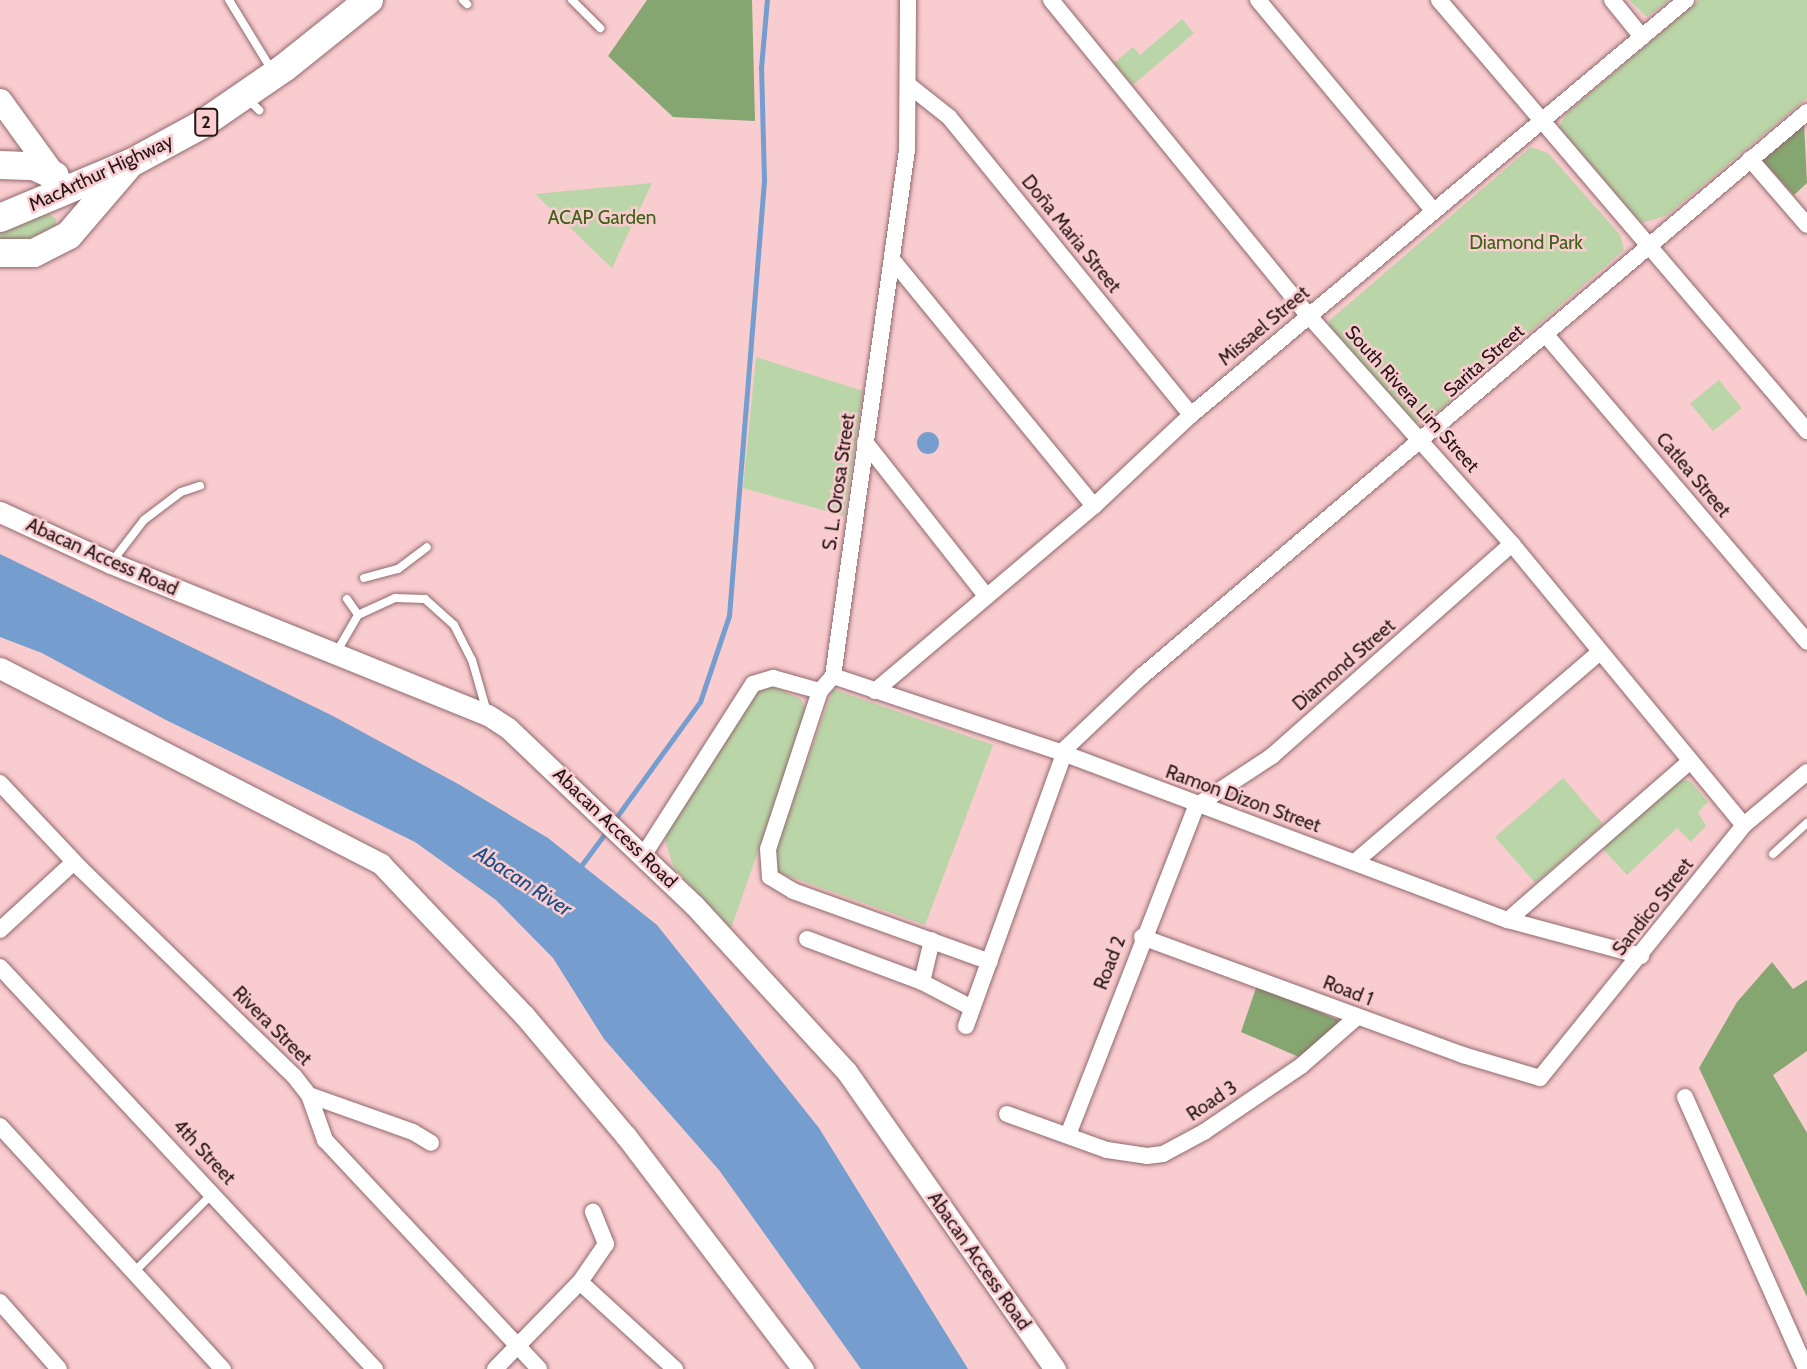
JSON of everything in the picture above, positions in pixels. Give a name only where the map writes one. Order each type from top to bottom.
[{"type":"highway","name":"MacArthur Highway","points":[[15,204],[55,176],[153,134],[268,64],[347,0]]},
{"type":"highway","name":"MacArthur Highway","points":[[15,204],[131,163],[252,103],[369,0]]},
{"type":"highway","points":[[0,166],[33,148]]},
{"type":"highway","points":[[0,253],[34,253],[52,245],[83,222],[131,163]]},
{"type":"highway","points":[[0,166],[34,166],[55,176]]},
{"type":"highway","points":[[15,204],[66,218],[67,229],[52,245]]},
{"type":"main road","points":[[0,100],[55,176]]},
{"type":"street","name":"S. L. Orosa Street","points":[[833,676],[865,442],[895,263],[911,88],[908,0]]},
{"type":"street","name":"South Rivera Lim Street","points":[[1051,0],[1309,316],[1512,544],[1744,825]]},
{"type":"street","points":[[1258,0],[1434,211]]},
{"type":"street","points":[[1439,0],[1541,122],[1651,243],[1807,431]]},
{"type":"street","points":[[1612,0],[1642,37]]},
{"type":"street","name":"Missael Street","points":[[874,691],[1094,506],[1191,415],[1686,0]]},
{"type":"street","name":"Doña Maria Street","points":[[911,88],[949,117],[1191,415]]},
{"type":"street","name":"Sarita Street","points":[[1063,753],[1142,676],[1807,112]]},
{"type":"street","points":[[1750,159],[1807,225]]},
{"type":"street","points":[[895,263],[1094,506]]},
{"type":"street","name":"Catlea Street","points":[[1546,335],[1807,642]]},
{"type":"street","points":[[865,442],[986,596]]},
{"type":"street","name":"Abacan Access Road","points":[[0,512],[111,563],[488,715],[568,780],[636,848],[847,1072],[1055,1369]]},
{"type":"street","name":"Diamond Street","points":[[1196,806],[1272,756],[1512,544]]},
{"type":"street","points":[[1356,860],[1600,652]]},
{"type":"street","points":[[0,668],[381,864],[524,1015],[626,1136],[803,1369]]},
{"type":"street","points":[[833,676],[820,691],[768,849],[770,877],[793,891],[990,962]]},
{"type":"street","name":"Ramon Dizon Street","points":[[833,676],[1063,753],[1196,806],[1356,860],[1508,920],[1641,956]]},
{"type":"street","points":[[636,848],[753,684],[773,678],[820,691]]},
{"type":"street","points":[[966,1026],[970,1007],[990,962],[1063,753]]},
{"type":"street","points":[[1508,920],[1690,761]]},
{"type":"street","name":"Sandico Street","points":[[1540,1077],[1641,956],[1744,825],[1807,772]]},
{"type":"street","name":"Rivera Street","points":[[0,783],[74,862],[309,1095],[325,1140],[539,1369]]},
{"type":"street","name":"Road 2","points":[[1068,1135],[1142,937],[1196,806]]},
{"type":"street","points":[[0,930],[74,862]]},
{"type":"street","name":"Road 1","points":[[1142,937],[1357,1017],[1540,1077]]},
{"type":"street","points":[[807,939],[922,982],[970,1007]]},
{"type":"street","points":[[922,982],[932,940]]},
{"type":"street","name":"4th Street","points":[[0,967],[214,1192],[375,1369]]},
{"type":"street","name":"Road 3","points":[[1007,1114],[1131,1155],[1163,1154],[1204,1132],[1301,1066],[1357,1017]]},
{"type":"street","points":[[309,1095],[414,1132],[431,1143]]},
{"type":"street","points":[[1685,1097],[1807,1369]]},
{"type":"street","points":[[0,1126],[132,1273],[223,1369]]},
{"type":"street","points":[[495,1369],[580,1282],[606,1244],[593,1212]]},
{"type":"street","points":[[580,1282],[675,1369]]},
{"type":"street","points":[[0,1302],[59,1369]]},
{"type":"lane","points":[[229,0],[268,64]]},
{"type":"lane","points":[[572,0],[600,28]]},
{"type":"lane","points":[[111,563],[144,520],[181,492],[200,486]]},
{"type":"lane","points":[[364,578],[398,569],[427,547]]},
{"type":"lane","points":[[335,655],[358,615],[374,604],[411,596],[440,610],[472,660],[488,715]]},
{"type":"lane","points":[[347,599],[358,615]]},
{"type":"lane","points":[[1773,854],[1807,823]]},
{"type":"lane","points":[[132,1273],[214,1192]]},
{"type":"green space","points":[[647,0],[752,0],[755,121],[673,117],[608,56]]},
{"type":"green space","points":[[1629,0],[1669,0],[1647,17]]},
{"type":"green space","name":"Diamond Park","points":[[1699,0],[1807,0],[1807,98],[1666,216],[1641,223],[1559,127],[1567,113]]},
{"type":"green space","points":[[1182,19],[1194,33],[1133,85],[1114,63],[1133,47],[1140,55]]},
{"type":"green space","points":[[1804,124],[1807,183],[1794,195],[1762,160]]},
{"type":"green space","name":"Diamond Park","points":[[1531,147],[1548,153],[1620,235],[1624,250],[1428,420],[1412,424],[1330,330],[1330,320]]},
{"type":"green space","name":"ACAP Garden","points":[[652,183],[612,268],[535,194]]},
{"type":"green space","points":[[47,213],[56,219],[56,230],[0,246],[0,233]]},
{"type":"green space","points":[[756,357],[863,391],[844,516],[743,488]]},
{"type":"green space","points":[[1719,380],[1742,408],[1713,431],[1690,403]]},
{"type":"green space","points":[[771,686],[801,699],[807,714],[731,928],[674,868],[665,841],[667,829],[759,687]]},
{"type":"green space","points":[[833,689],[993,745],[925,925],[777,872],[773,858]]},
{"type":"green space","points":[[1563,778],[1603,824],[1535,883],[1495,837]]},
{"type":"green space","points":[[1680,780],[1690,781],[1708,802],[1698,812],[1706,826],[1691,842],[1677,828],[1627,875],[1602,848]]},
{"type":"green space","points":[[1772,962],[1793,989],[1807,980],[1807,1051],[1773,1075],[1807,1133],[1807,1297],[1699,1068],[1737,1002]]},
{"type":"green space","points":[[1257,985],[1338,1020],[1339,1028],[1299,1057],[1241,1032]]},
{"type":"water","points":[[928,432],[936,435],[939,443],[936,451],[928,454],[920,451],[917,443],[920,435]]},
{"type":"water","name":"Abacan River","points":[[0,554],[333,716],[460,785],[548,838],[657,925],[819,1128],[968,1369],[861,1369],[719,1170],[604,1039],[553,958],[496,900],[415,842],[164,719],[42,653],[0,637]]},
{"type":"waterway","points":[[613,822],[700,702],[729,616],[764,180],[761,68],[767,0]]},
{"type":"waterway","points":[[578,870],[606,832]]}]
